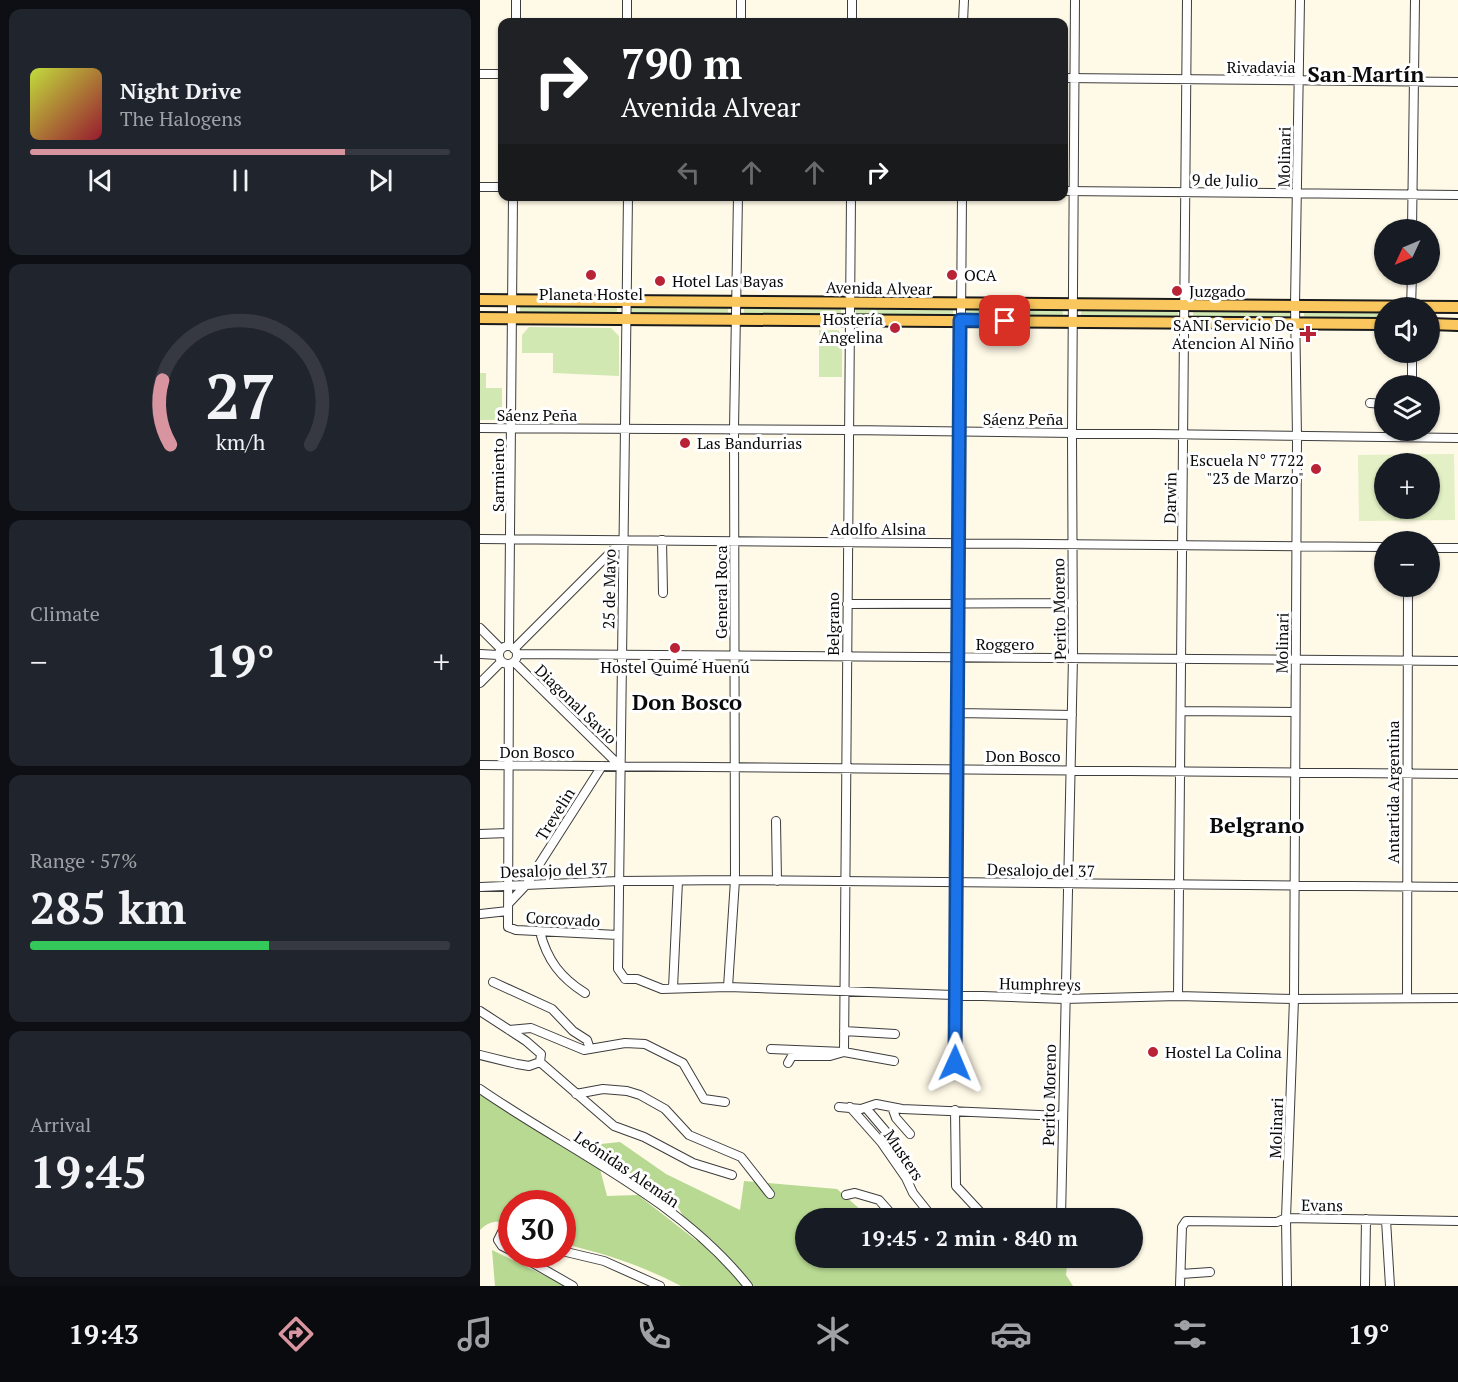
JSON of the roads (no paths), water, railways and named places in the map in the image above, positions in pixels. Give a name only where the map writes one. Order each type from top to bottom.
[{"type":"main road","name":"Avenida Alvear","points":[[480,300],[1374,306]]},
{"type":"main road","name":"Avenida Alvear","points":[[1440,307],[1458,307]]},
{"type":"main road","name":"Avenida Alvear","points":[[480,318],[1374,324]]},
{"type":"main road","points":[[1440,324],[1458,325]]},
{"type":"street","points":[[516,0],[516,18]]},
{"type":"street","points":[[627,0],[627,18]]},
{"type":"street","points":[[741,0],[741,18]]},
{"type":"street","points":[[852,0],[852,18]]},
{"type":"street","points":[[963,18],[964,0]]},
{"type":"street","name":"Perito Moreno","points":[[1061,1208],[1073,657],[1075,0]]},
{"type":"street","name":"Darwin","points":[[1178,996],[1185,434],[1184,193],[1188,0]]},
{"type":"street","name":"Molinari","points":[[1287,1286],[1286,1218],[1294,999],[1293,773],[1297,438],[1295,305],[1300,0]]},
{"type":"street","points":[[1412,219],[1415,0]]},
{"type":"street","points":[[480,74],[498,74]]},
{"type":"street","name":"Rivadavia","points":[[1068,78],[1458,82]]},
{"type":"street","points":[[480,187],[498,187]]},
{"type":"street","name":"9 de Julio","points":[[1068,191],[1458,195]]},
{"type":"street","name":"Sarmiento","points":[[508,927],[508,655],[512,539],[513,201]]},
{"type":"street","name":"25 de Mayo","points":[[624,983],[618,969],[618,935],[628,201]]},
{"type":"street","name":"General Roca","points":[[728,987],[735,880],[734,429],[738,201]]},
{"type":"street","name":"Belgrano","points":[[844,1052],[851,201]]},
{"type":"street","points":[[955,1063],[957,543],[962,201]]},
{"type":"street","points":[[1370,403],[1374,403]]},
{"type":"street","name":"Sáenz Peña","points":[[480,428],[1185,434],[1297,438],[1374,435]]},
{"type":"street","name":"Sáenz Peña","points":[[1440,436],[1458,438]]},
{"type":"street","name":"Adolfo Alsina","points":[[480,539],[1374,547]]},
{"type":"street","points":[[480,683],[623,540]]},
{"type":"street","points":[[662,540],[663,593]]},
{"type":"street","points":[[1440,548],[1458,548]]},
{"type":"street","name":"Antartida Argentina","points":[[1407,998],[1408,597]]},
{"type":"street","points":[[847,604],[1073,603]]},
{"type":"street","name":"Diagonal Savio","points":[[480,628],[620,766]]},
{"type":"street","name":"Roggero","points":[[480,654],[1458,661]]},
{"type":"street","points":[[1181,711],[1294,712]]},
{"type":"street","points":[[957,713],[1072,715]]},
{"type":"street","name":"Don Bosco","points":[[480,765],[1458,774]]},
{"type":"street","name":"Trevelin","points":[[508,907],[526,885],[602,766]]},
{"type":"street","points":[[776,821],[777,881]]},
{"type":"street","points":[[480,834],[508,833]]},
{"type":"street","name":"Desalojo del 37","points":[[480,887],[619,881],[735,880],[845,883],[1458,887]]},
{"type":"street","points":[[673,988],[678,881]]},
{"type":"street","name":"Corcovado","points":[[480,914],[508,907]]},
{"type":"street","name":"Corcovado","points":[[508,927],[540,932],[618,935]]},
{"type":"street","points":[[540,932],[549,959],[571,985],[585,993]]},
{"type":"street","name":"Humphreys","points":[[624,983],[637,979],[662,989],[728,987],[1064,999],[1178,996],[1294,999],[1458,998]]},
{"type":"street","points":[[493,982],[552,1009],[573,1031],[586,1040],[590,1049]]},
{"type":"street","points":[[480,1011],[541,1054],[540,1062]]},
{"type":"street","points":[[509,1030],[531,1028],[578,1048],[590,1049],[625,1043],[645,1044],[683,1063],[704,1099],[725,1102]]},
{"type":"street","points":[[844,1031],[895,1034]]},
{"type":"street","points":[[771,1048],[844,1052],[894,1061]]},
{"type":"street","points":[[788,1063],[792,1056],[830,1056],[844,1052]]},
{"type":"street","points":[[480,1055],[529,1066],[540,1062]]},
{"type":"street","points":[[540,1062],[614,1126],[644,1137],[693,1163],[732,1175]]},
{"type":"street","name":"Leónidas Alemán","points":[[480,1089],[552,1137],[595,1160],[688,1226],[720,1255],[748,1286]]},
{"type":"street","points":[[576,1094],[603,1089],[627,1091],[640,1095],[665,1109],[688,1135],[741,1158],[770,1194]]},
{"type":"street","points":[[839,1107],[866,1108],[876,1104],[892,1107],[1062,1116]]},
{"type":"street","name":"Musters","points":[[850,1107],[888,1151],[913,1193],[925,1208]]},
{"type":"street","points":[[892,1107],[896,1118],[910,1134]]},
{"type":"street","points":[[866,1108],[894,1141]]},
{"type":"street","points":[[955,1110],[956,1186],[976,1208]]},
{"type":"street","points":[[846,1195],[855,1193],[879,1200],[886,1208]]},
{"type":"street","name":"Evans","points":[[1181,1274],[1182,1227],[1186,1221],[1277,1222],[1286,1218],[1458,1221]]},
{"type":"street","points":[[1365,1286],[1366,1220]]},
{"type":"street","points":[[1386,1220],[1390,1286]]},
{"type":"street","points":[[576,1254],[604,1261],[660,1286]]},
{"type":"street","points":[[542,1268],[573,1286]]},
{"type":"street","points":[[1180,1286],[1181,1274],[1210,1272]]},
{"type":"place","name":"Planeta Hostel","points":[[591,275]]},
{"type":"place","name":"OCA","points":[[952,275]]},
{"type":"place","name":"Hotel Las Bayas","points":[[660,281]]},
{"type":"place","name":"Juzgado","points":[[1177,291]]},
{"type":"place","name":"Hostería Angelina","points":[[895,328]]},
{"type":"place","name":"SANI Servicio De Atencion Al Niño","points":[[1308,334]]},
{"type":"place","name":"Las Bandurrias","points":[[685,443]]},
{"type":"place","name":"Escuela N° 7722 \"23 de Marzo\"","points":[[1316,469]]},
{"type":"place","name":"Hostel Quimé Huenú","points":[[675,648]]},
{"type":"place","name":"Hostel La Colina","points":[[1153,1052]]},
{"type":"district","name":"San Martín","points":[[1366,73]]},
{"type":"district","name":"Don Bosco","points":[[687,701]]},
{"type":"district","name":"Belgrano","points":[[1257,824]]}]
